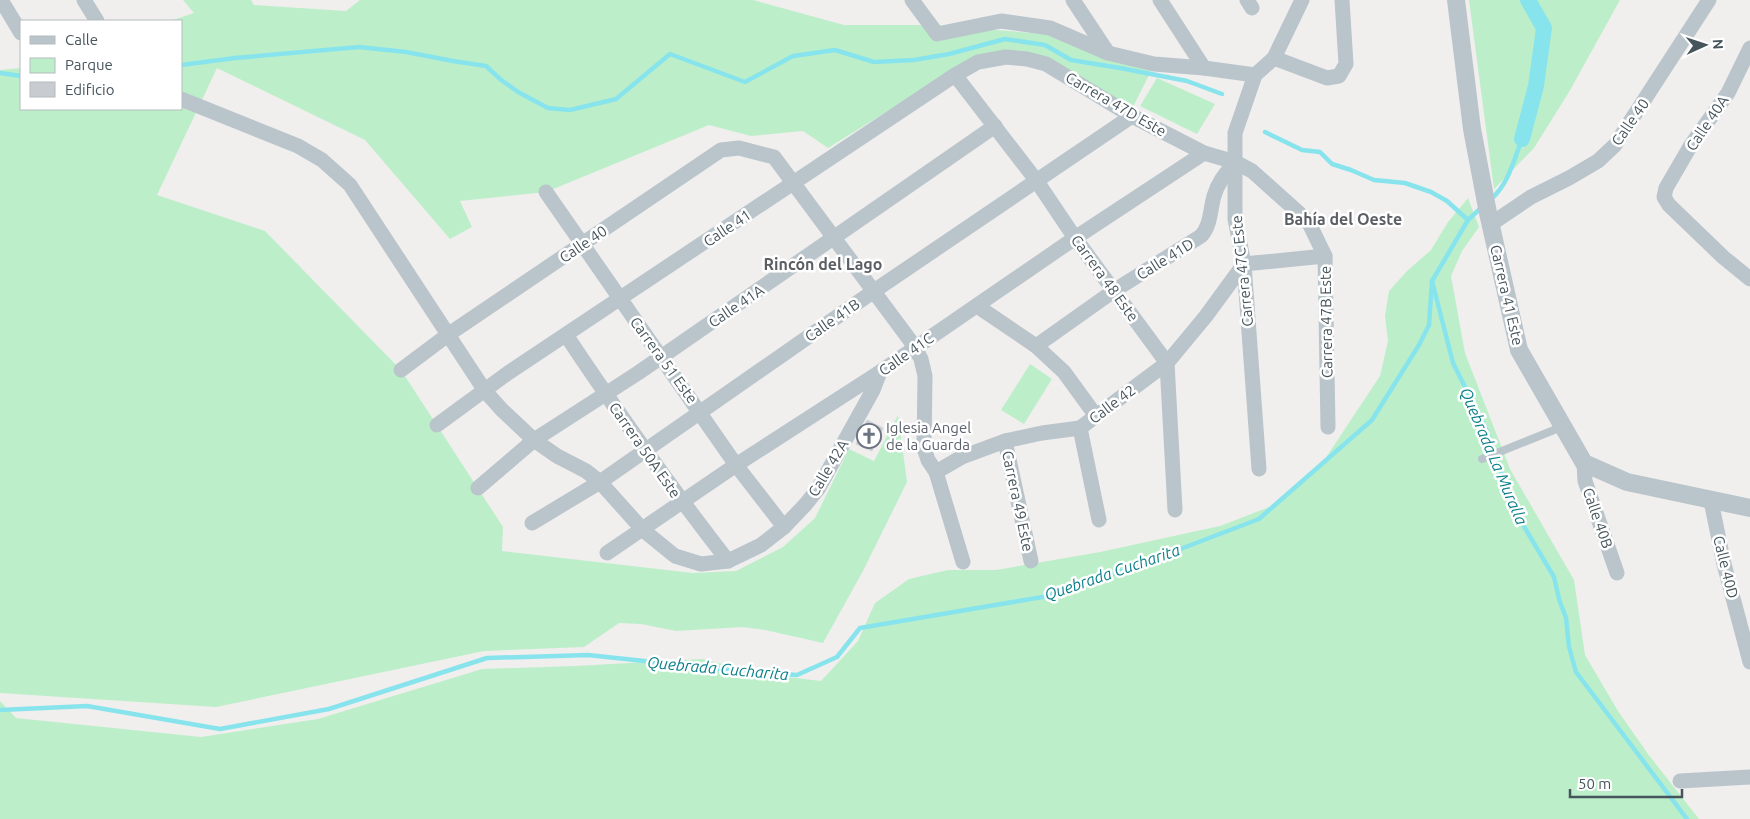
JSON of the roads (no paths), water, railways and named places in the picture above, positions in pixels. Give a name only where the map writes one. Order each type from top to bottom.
[{"type":"street","points":[[2,0],[20,31]]},
{"type":"street","points":[[84,0],[97,20]]},
{"type":"street","points":[[912,0],[937,34],[1001,21],[1050,28],[1108,53],[1154,64],[1255,75],[1274,58],[1302,0]]},
{"type":"street","points":[[1073,0],[1108,53]]},
{"type":"street","points":[[1160,0],[1204,68]]},
{"type":"street","points":[[1274,58],[1327,78],[1339,76],[1346,64],[1342,0]]},
{"type":"street","name":"Carrera 41 Este","points":[[1456,0],[1472,129],[1489,219],[1519,350],[1584,463]]},
{"type":"street","name":"Calle 40","points":[[1489,219],[1598,161],[1615,145],[1709,0]]},
{"type":"street","name":"Calle 40A","points":[[1750,48],[1728,93],[1691,145],[1666,188],[1664,197],[1669,205],[1723,257],[1750,279]]},
{"type":"street","name":"Calle 41","points":[[437,425],[508,373],[955,75],[978,62],[1006,57],[1027,58]]},
{"type":"street","name":"Carrera 47D Este","points":[[1027,58],[1046,64],[1132,116],[1204,153],[1235,162],[1252,172],[1308,221]]},
{"type":"street","name":"Carrera 48 Este","points":[[955,75],[1036,180],[1075,238],[1167,363]]},
{"type":"street","name":"Carrera 47C Este","points":[[1255,75],[1235,133],[1235,219],[1244,264],[1259,470]]},
{"type":"street","name":"Calle 42A","points":[[182,99],[298,146],[322,160],[350,184],[485,391],[534,440],[557,456],[586,470],[600,482],[643,530],[675,556],[701,564],[728,561],[762,545],[784,527],[818,489],[873,390],[880,372]]},
{"type":"street","name":"Calle 41B","points":[[532,523],[600,482],[874,291],[1132,116]]},
{"type":"street","name":"Calle 41A","points":[[478,488],[534,440],[661,357],[995,126]]},
{"type":"street","name":"Calle 40","points":[[401,370],[449,334],[721,150],[739,148],[774,156],[794,183]]},
{"type":"street","name":"Calle 41C","points":[[607,553],[736,465],[880,372],[1075,238],[1204,153]]},
{"type":"street","name":"Calle 41D","points":[[1036,346],[1115,290],[1201,236],[1208,225],[1214,196],[1220,180],[1235,162]]},
{"type":"street","points":[[794,183],[915,347],[921,360],[925,376],[924,448],[928,460],[936,472],[963,562]]},
{"type":"street","name":"Carrera 51 Este","points":[[546,192],[701,412],[736,465],[784,527]]},
{"type":"street","name":"Carrera 47B Este","points":[[1308,221],[1326,256],[1328,427]]},
{"type":"street","points":[[1244,264],[1326,256]]},
{"type":"street","name":"Calle 42","points":[[936,472],[962,457],[1005,441],[1042,433],[1080,428],[1167,363],[1206,316],[1244,264]]},
{"type":"street","points":[[977,306],[1036,346],[1064,372],[1096,416]]},
{"type":"street","name":"Carrera 50A Este","points":[[566,335],[645,451],[728,561]]},
{"type":"street","points":[[1167,363],[1176,510]]},
{"type":"street","points":[[1080,428],[1099,520]]},
{"type":"street","name":"Carrera 49 Este","points":[[1005,441],[1031,561]]},
{"type":"street","points":[[1584,463],[1627,482],[1750,508]]},
{"type":"street","name":"Calle 40B","points":[[1584,463],[1585,481],[1617,573]]},
{"type":"street","name":"Calle 40D","points":[[1711,501],[1724,564],[1750,662]]},
{"type":"street","points":[[1680,781],[1750,777]]},
{"type":"lane","points":[[1482,459],[1564,426]]},
{"type":"waterway","points":[[1522,139],[1536,86],[1544,28],[1528,0]]},
{"type":"waterway","points":[[182,65],[235,58],[359,47],[406,52],[486,66],[518,92],[548,108],[570,110],[616,99],[670,54],[745,82],[793,56],[835,50],[874,62],[914,60],[949,54],[1005,39],[1045,45],[1071,60],[1187,81],[1222,94]]},
{"type":"waterway","points":[[0,73],[20,76]]},
{"type":"waterway","points":[[1265,132],[1302,150],[1320,152],[1332,164],[1374,180],[1405,183],[1431,192],[1447,201],[1468,220]]},
{"type":"waterway","name":"Quebrada La Muralla","points":[[1491,199],[1502,187],[1522,139]]},
{"type":"waterway","name":"Quebrada La Muralla","points":[[1483,206],[1468,220],[1432,281],[1453,363],[1486,429],[1513,508],[1554,577],[1566,618],[1569,647],[1576,672],[1687,819]]},
{"type":"waterway","name":"Quebrada Cucharita","points":[[0,710],[87,706],[220,729],[329,709],[487,658],[588,655],[728,670],[797,675],[837,657],[860,628],[1048,596],[1141,564],[1259,519],[1372,420],[1419,345],[1429,325],[1432,281]]},
{"type":"place","name":"Iglesia Angel de la Guarda","points":[[869,436]]},
{"type":"district","name":"Bahía del Oeste","points":[[1343,219]]},
{"type":"district","name":"Rincón del Lago","points":[[823,264]]}]
